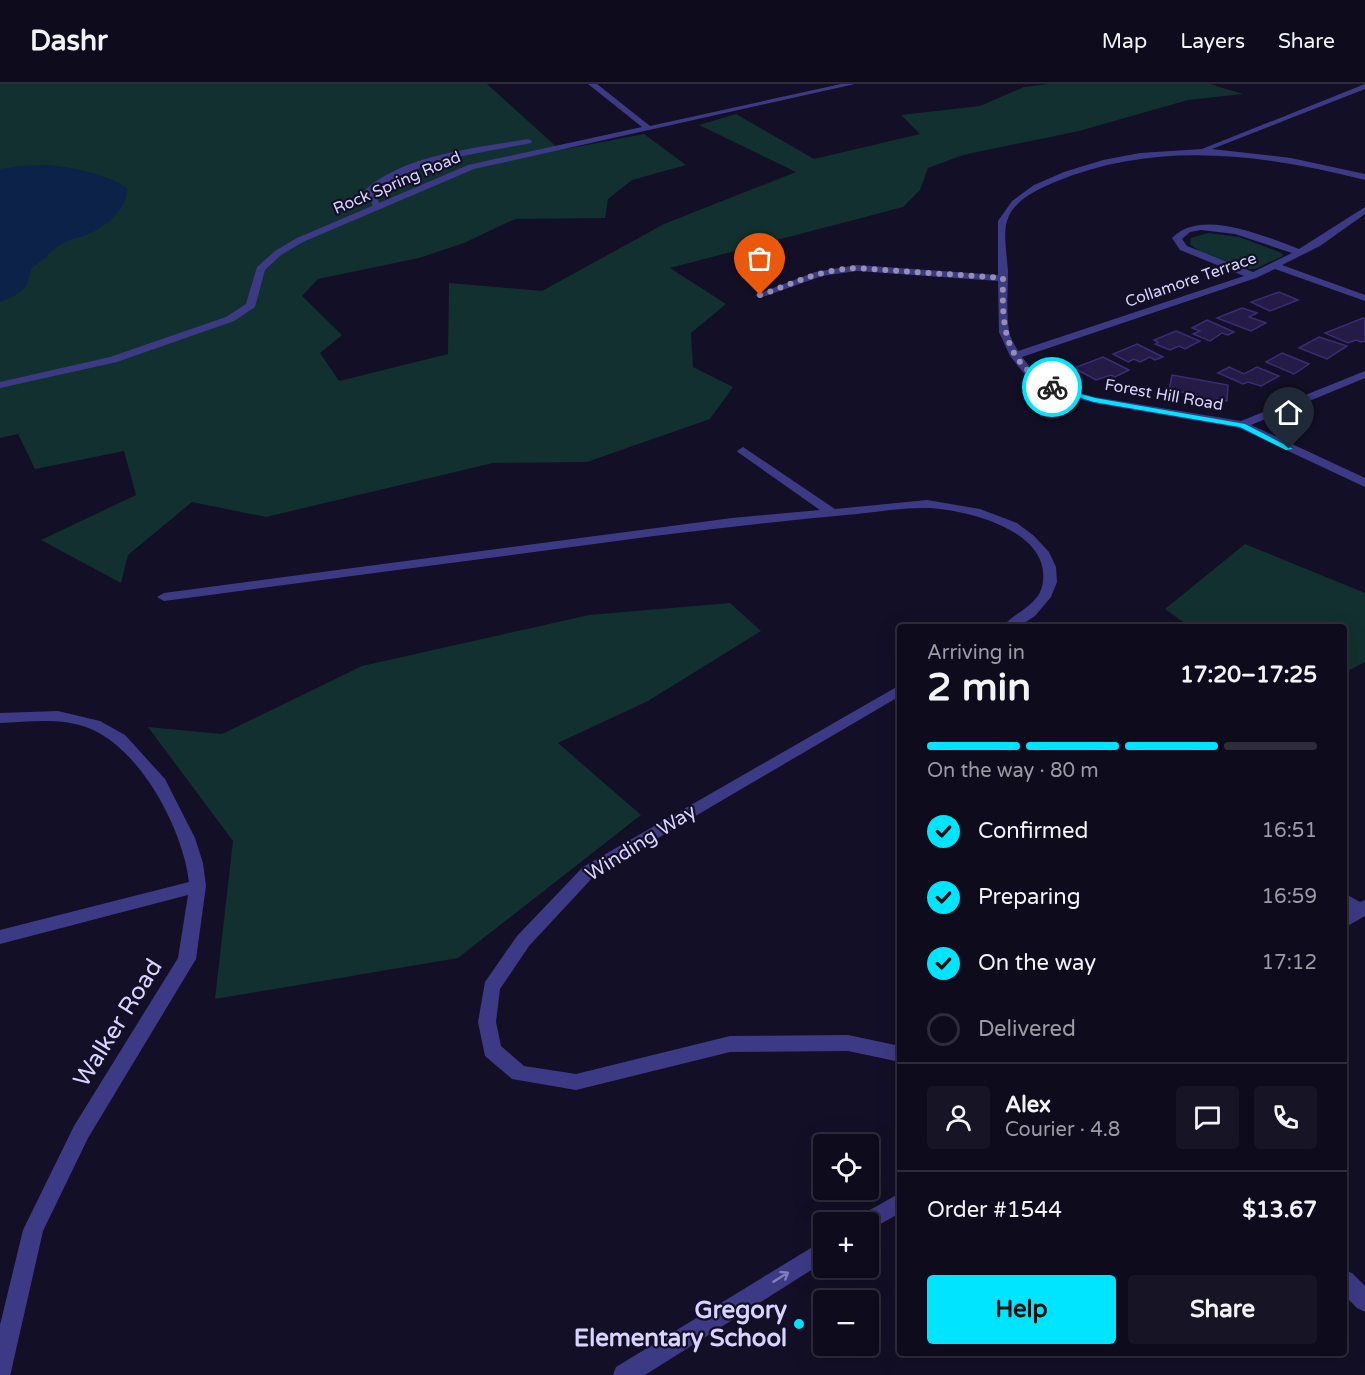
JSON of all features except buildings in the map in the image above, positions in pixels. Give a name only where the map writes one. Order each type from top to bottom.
[{"type":"street","points":[[592,84],[649,129]]},
{"type":"street","name":"Rock Spring Road","points":[[0,385],[113,360],[230,319],[251,305],[260,269],[278,252],[377,206],[462,171],[851,84]]},
{"type":"street","points":[[1203,150],[1365,86]]},
{"type":"street","name":"Forest Hill Road","points":[[1365,177],[1291,160],[1203,150],[1116,159],[1088,166],[1021,195],[1010,207],[1002,221],[1004,332],[1015,356],[1030,374],[1060,391],[1094,400],[1242,425],[1365,483]]},
{"type":"street","name":"Collamore Terrace","points":[[1015,356],[1253,276],[1301,253],[1365,210]]},
{"type":"street","points":[[1253,276],[1191,252],[1178,243],[1177,237],[1187,230],[1222,228],[1301,253]]},
{"type":"street","points":[[1276,266],[1365,298]]},
{"type":"street","points":[[760,295],[810,275],[835,269],[857,268],[1003,278]]},
{"type":"street","points":[[1242,425],[1365,374]]},
{"type":"street","points":[[743,451],[831,512]]},
{"type":"street","points":[[164,597],[732,522],[927,504],[972,510],[1012,526],[1040,550],[1048,563],[1051,577],[1046,598],[1036,610],[1014,624]]},
{"type":"street","name":"Winding Way","points":[[897,692],[589,871],[524,941],[491,987],[487,1022],[492,1050],[519,1073],[576,1082],[730,1044],[848,1043],[897,1053]]},
{"type":"street","name":"Walker Road","points":[[0,718],[58,717],[94,725],[120,739],[159,783],[187,838],[195,863],[198,886],[187,959],[81,1132],[33,1230],[0,1372]]},
{"type":"street","points":[[0,937],[198,886]]},
{"type":"street","points":[[1347,901],[1362,909],[1347,919]]},
{"type":"street","points":[[879,1215],[897,1204]]},
{"type":"street","points":[[624,1375],[813,1257]]},
{"type":"street","points":[[1347,1283],[1365,1301]]},
{"type":"lane","points":[[377,206],[369,190],[384,179],[437,157],[528,141]]},
{"type":"lane","points":[[480,150],[499,161]]},
{"type":"green space","points":[[0,84],[487,84],[560,150],[644,134],[686,165],[632,180],[608,199],[605,218],[515,219],[464,243],[419,258],[318,279],[302,296],[342,335],[320,353],[339,381],[448,354],[449,283],[542,291],[664,224],[796,172],[699,125],[736,114],[814,159],[920,134],[901,115],[980,106],[1024,87],[1050,84],[1210,84],[1243,94],[1188,100],[1079,131],[963,155],[928,168],[920,190],[903,207],[670,268],[726,304],[691,333],[693,367],[733,387],[710,419],[587,462],[493,463],[266,517],[192,502],[128,555],[121,583],[41,540],[136,495],[124,451],[35,469],[18,434],[0,438]]},
{"type":"green space","points":[[1208,233],[1239,237],[1282,253],[1283,256],[1255,269],[1249,269],[1199,251],[1190,244],[1191,238]]},
{"type":"green space","points":[[1245,544],[1365,593],[1365,662],[1347,671],[1347,624],[1186,624],[1165,609]]},
{"type":"green space","points":[[730,603],[761,631],[648,701],[558,743],[641,815],[458,958],[215,999],[233,841],[148,727],[222,734],[362,666],[589,615]]},
{"type":"water","points":[[47,165],[78,169],[108,178],[127,188],[125,201],[117,213],[101,228],[53,250],[31,269],[22,291],[0,302],[0,169]]},
{"type":"way so far","points":[[760,295],[810,275],[835,269],[857,268],[1003,278],[1002,310],[1004,332],[1009,345],[1030,374],[1052,387]]},
{"type":"place","name":"Gregory Elementary School","points":[[799,1324]]},
{"type":"route","points":[[1052,387],[1094,400],[1242,425],[1289,449]]}]
